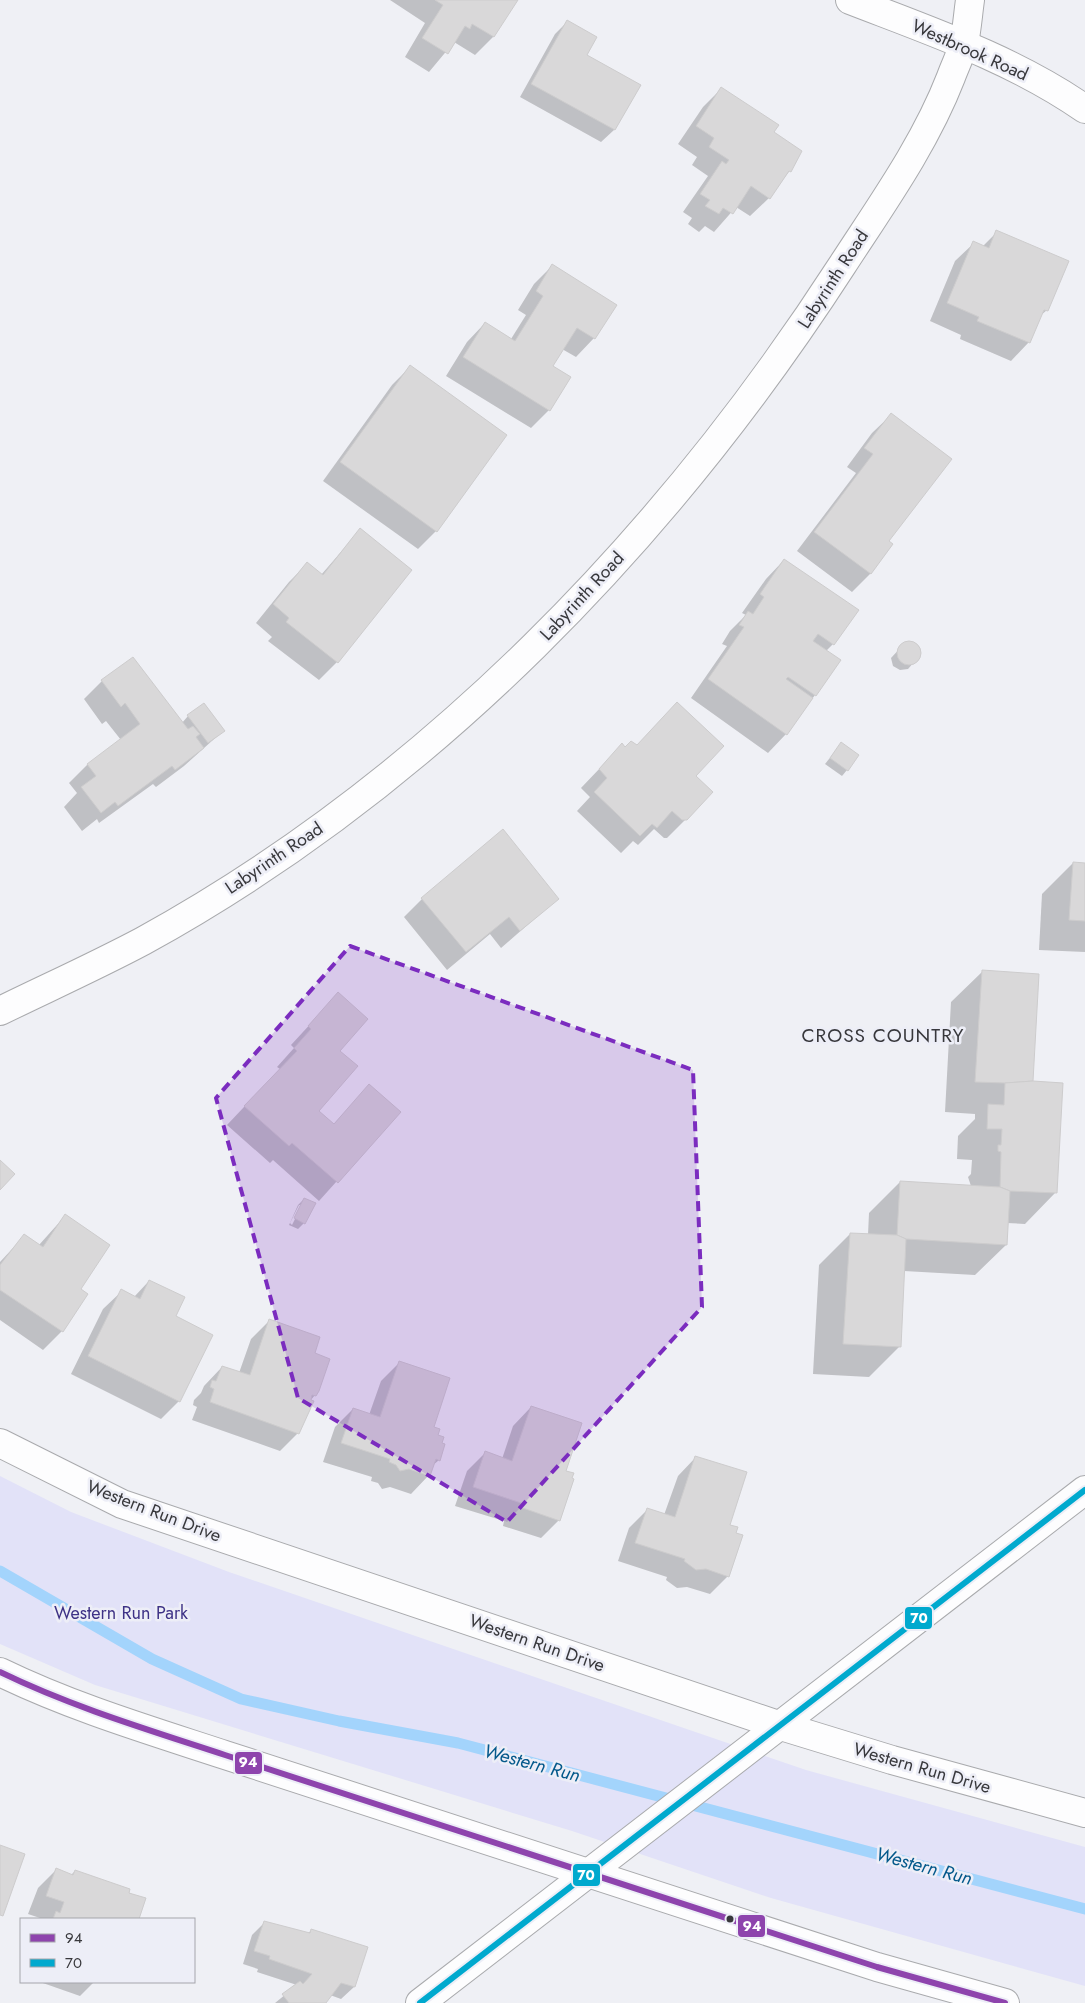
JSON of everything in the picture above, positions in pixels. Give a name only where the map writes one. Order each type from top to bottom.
[{"type":"street","name":"Westbrook Road","points":[[850,0],[964,44],[1021,71],[1085,109]]},
{"type":"street","name":"Labyrinth Road","points":[[0,1011],[142,941],[224,892],[297,843],[385,778],[524,658],[670,501],[736,419],[808,318],[904,170],[940,106],[964,44],[970,0]]},
{"type":"street","name":"Western Run Drive","points":[[0,1443],[122,1504],[782,1726],[892,1760],[1085,1813]]},
{"type":"street","points":[[420,2003],[586,1873],[782,1726],[1085,1490]]},
{"type":"street","points":[[0,1672],[36,1689],[126,1723],[877,1966],[1005,2003]]},
{"type":"highlighted area","points":[[350,946],[693,1070],[702,1307],[507,1522],[298,1398],[216,1098]]},
{"type":"green space","name":"Western Run Park","points":[[0,1476],[71,1512],[229,1572],[806,1770],[1085,1847],[1085,1986],[771,1898],[572,1831],[95,1685],[0,1644]]},
{"type":"building","points":[[435,0],[518,0],[494,37],[472,24],[470,29],[465,26],[448,54],[422,38],[443,5]]},
{"type":"building","points":[[567,20],[597,37],[587,55],[641,85],[615,130],[531,84]]},
{"type":"building","points":[[721,87],[779,125],[774,132],[802,151],[791,172],[789,171],[770,199],[751,186],[733,214],[723,208],[719,214],[705,206],[710,200],[700,194],[722,161],[726,164],[729,160],[709,147],[714,138],[696,126]]},
{"type":"building","points":[[996,230],[1069,261],[1048,311],[1044,310],[1030,343],[977,321],[979,317],[947,303],[973,241],[989,248]]},
{"type":"building","points":[[552,264],[617,305],[595,339],[577,328],[553,366],[571,377],[550,411],[463,357],[485,322],[515,341],[543,296],[536,291]]},
{"type":"building","points":[[410,365],[507,435],[437,532],[340,462]]},
{"type":"building","points":[[891,413],[952,459],[889,541],[893,544],[871,574],[814,532],[873,454],[864,448]]},
{"type":"building","points":[[360,528],[412,570],[338,663],[286,622],[289,618],[273,604],[307,562],[323,575]]},
{"type":"building","points":[[784,559],[859,610],[834,645],[818,634],[813,641],[841,660],[816,696],[788,677],[786,679],[813,698],[787,735],[708,679],[744,627],[739,625],[748,611],[753,614],[764,597],[760,594]]},
{"type":"building","points":[[909,641],[914,642],[920,648],[920,658],[914,664],[909,665],[904,664],[898,658],[897,653],[898,648],[904,642]]},
{"type":"building","points":[[133,657],[188,729],[193,726],[200,734],[196,737],[204,748],[175,770],[172,766],[118,806],[115,802],[101,813],[81,787],[96,776],[87,764],[140,724],[125,703],[121,707],[101,680]]},
{"type":"building","points":[[677,702],[724,746],[696,776],[713,792],[687,820],[682,820],[672,811],[657,828],[652,824],[640,836],[594,792],[607,778],[599,769],[622,743],[625,747],[631,741],[637,745]]},
{"type":"building","points":[[204,703],[225,731],[208,743],[187,715]]},
{"type":"building","points":[[841,742],[859,755],[848,771],[830,758]]},
{"type":"building","points":[[503,829],[559,899],[520,931],[509,917],[466,952],[421,898]]},
{"type":"building","points":[[1073,862],[1085,863],[1085,921],[1069,920]]},
{"type":"building","points":[[982,970],[1039,974],[1033,1081],[1005,1083],[975,1082]]},
{"type":"building","points":[[338,992],[368,1019],[340,1051],[358,1066],[319,1111],[334,1124],[369,1084],[401,1112],[338,1183],[292,1143],[289,1146],[244,1106],[297,1051],[294,1048],[311,1029],[308,1026]]},
{"type":"building","points":[[1033,1081],[1063,1083],[1057,1193],[1010,1191],[1000,1187],[1001,1152],[998,1151],[998,1145],[1001,1145],[1002,1129],[987,1129],[988,1104],[1004,1105],[1005,1083]]},
{"type":"building","points":[[0,1160],[15,1174],[0,1190]]},
{"type":"building","points":[[900,1181],[1000,1187],[1010,1191],[1007,1245],[906,1239],[897,1235]]},
{"type":"building","points":[[304,1198],[316,1203],[305,1224],[294,1218]]},
{"type":"building","points":[[65,1214],[110,1245],[81,1289],[88,1294],[63,1332],[0,1290],[0,1265],[24,1234],[43,1247]]},
{"type":"building","points":[[850,1233],[897,1235],[906,1239],[901,1347],[843,1344]]},
{"type":"building","points":[[149,1280],[185,1297],[176,1316],[213,1335],[180,1402],[88,1356],[121,1289],[140,1299]]},
{"type":"building","points":[[269,1319],[320,1337],[315,1353],[330,1359],[319,1391],[316,1396],[312,1395],[311,1400],[314,1401],[299,1434],[210,1402],[214,1389],[210,1387],[212,1380],[216,1381],[222,1366],[250,1375]]},
{"type":"building","points":[[399,1361],[450,1378],[434,1427],[440,1429],[438,1435],[444,1437],[442,1443],[445,1444],[440,1461],[436,1459],[430,1476],[409,1469],[400,1471],[396,1465],[389,1462],[390,1459],[341,1443],[353,1408],[380,1417]]},
{"type":"building","points":[[531,1406],[582,1423],[566,1471],[574,1473],[572,1478],[574,1479],[560,1521],[520,1507],[521,1503],[473,1487],[485,1451],[512,1461]]},
{"type":"building","points":[[695,1456],[747,1472],[730,1525],[738,1527],[736,1533],[743,1535],[729,1577],[706,1569],[696,1570],[684,1561],[685,1559],[635,1543],[647,1508],[675,1517]]},
{"type":"building","points":[[0,1845],[25,1854],[3,1916],[0,1915]]},
{"type":"building","points":[[56,1868],[73,1875],[75,1870],[130,1889],[129,1893],[146,1898],[139,1918],[53,1918],[56,1911],[60,1913],[64,1902],[46,1896]]},
{"type":"building","points":[[264,1921],[310,1933],[311,1929],[368,1947],[355,1987],[341,1983],[326,2003],[289,2003],[282,1994],[300,1981],[303,1984],[312,1974],[269,1959],[270,1956],[254,1951]]},
{"type":"waterway","name":"Western Run","points":[[0,1571],[152,1659],[241,1699],[339,1721],[458,1743],[1085,1909]]},
{"type":"transit line","name":"70","points":[[420,2003],[1085,1490]]},
{"type":"transit line","name":"94","points":[[0,1672],[83,1707],[168,1736],[877,1967],[1005,2003]]},
{"type":"district","name":"CROSS COUNTRY","points":[[883,1035]]}]
